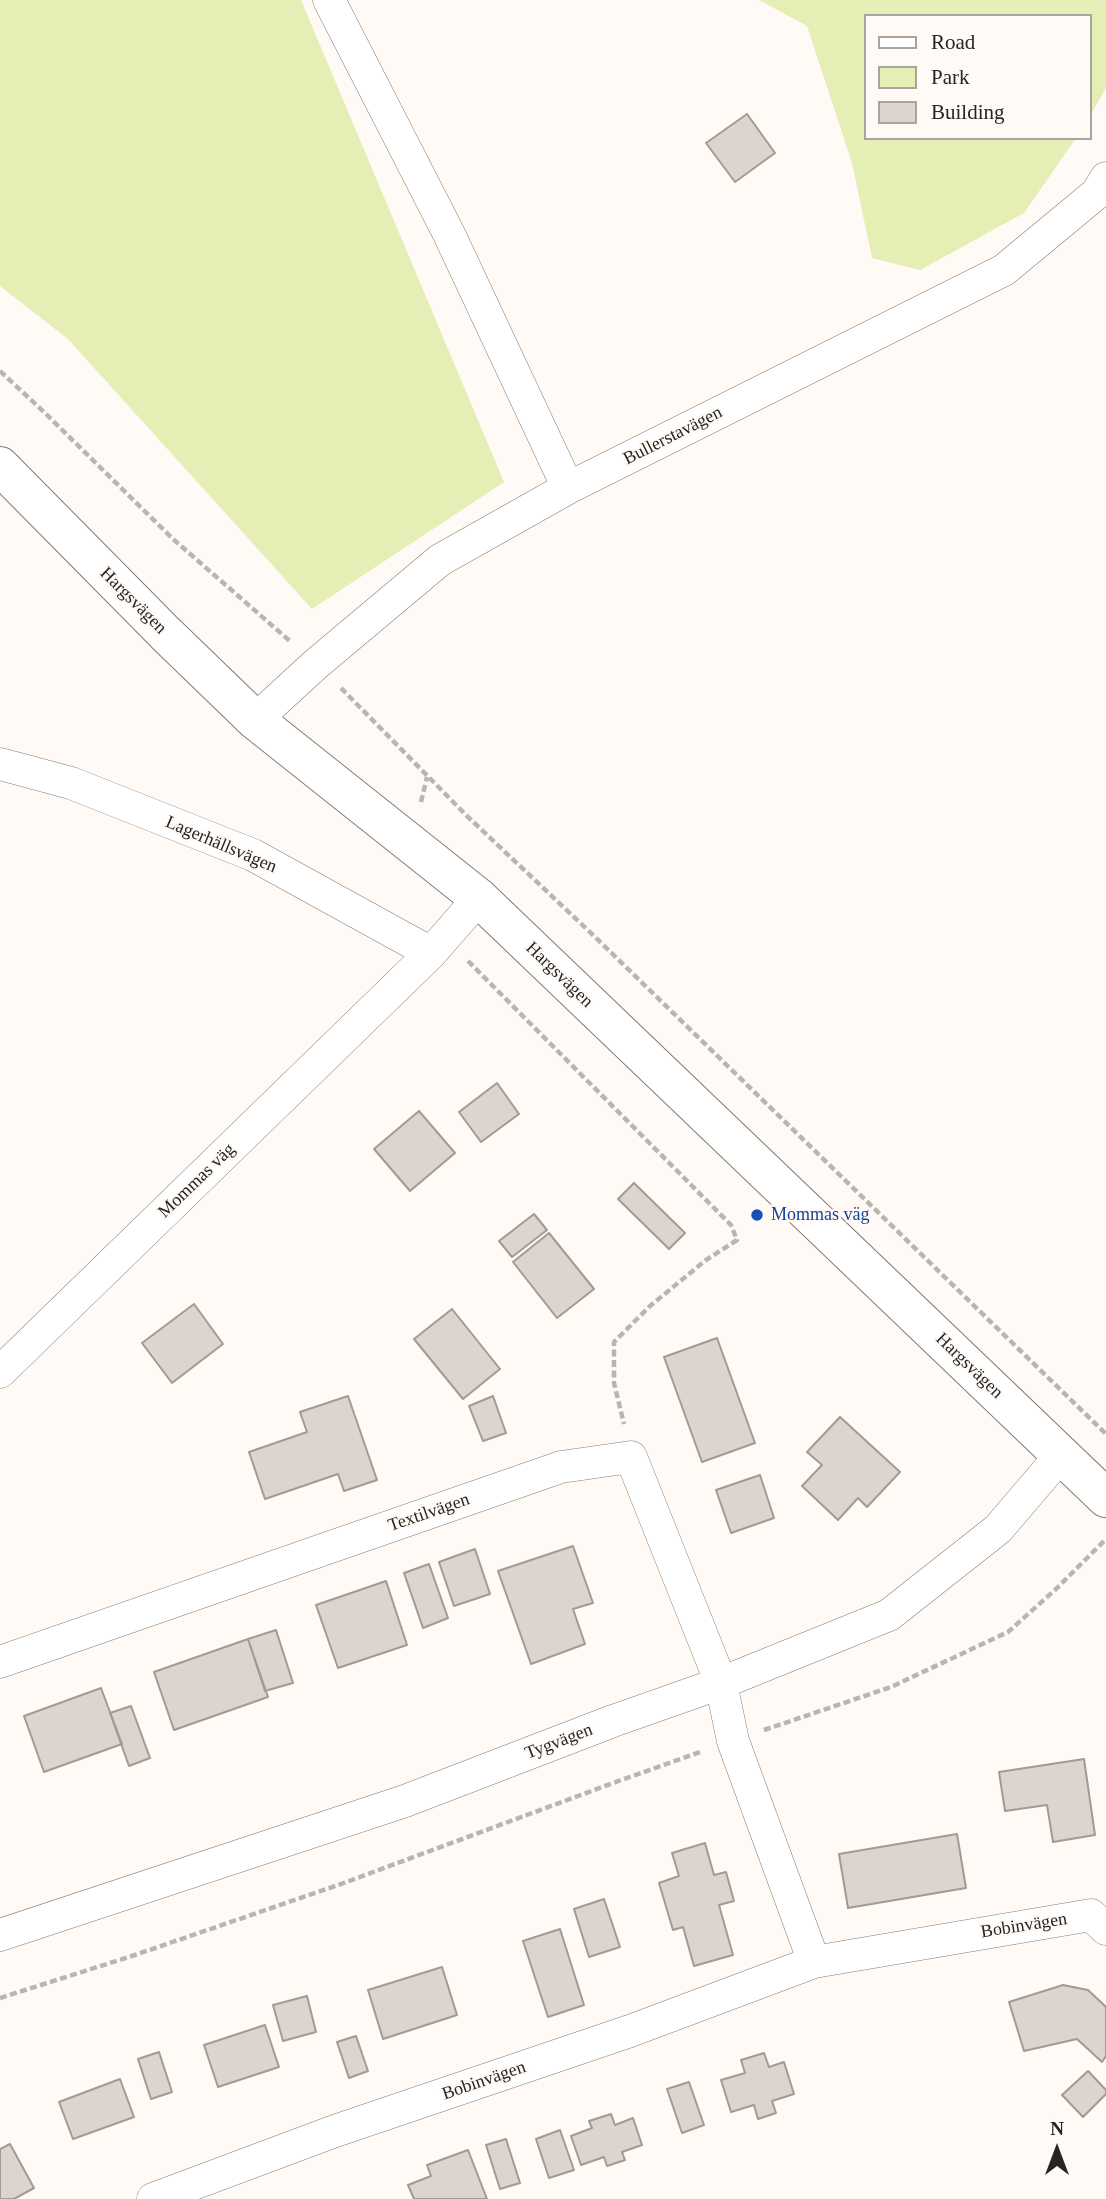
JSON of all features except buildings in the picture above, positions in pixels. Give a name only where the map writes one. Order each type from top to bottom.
[{"type":"street","points":[[329,0],[449,233],[568,488]]},
{"type":"street","name":"Bullerstavägen","points":[[255,720],[316,664],[440,560],[568,488],[1004,270],[1097,193],[1106,178]]},
{"type":"street","name":"Hargsvägen","points":[[0,466],[255,720],[479,898],[1106,1498]]},
{"type":"street","name":"Lagerhällsvägen","points":[[0,764],[71,783],[253,855],[430,953]]},
{"type":"street","name":"Mommas väg","points":[[0,1372],[430,953],[479,898]]},
{"type":"street","name":"Tygvägen","points":[[0,1935],[405,1801],[613,1721],[721,1683],[889,1615],[998,1529],[1062,1454]]},
{"type":"street","points":[[631,1457],[721,1683],[733,1741],[814,1962]]},
{"type":"street","name":"Textilvägen","points":[[0,1662],[561,1467],[631,1457]]},
{"type":"street","name":"Bobinvägen","points":[[153,2199],[335,2131],[630,2031],[814,1962],[1091,1915],[1106,1929]]},
{"type":"path","points":[[0,371],[173,539],[316,664],[427,776],[1106,1434]]},
{"type":"path","points":[[420,807],[427,776]]},
{"type":"path","points":[[465,957],[723,1217],[737,1240],[650,1306],[614,1342],[614,1383],[631,1457]]},
{"type":"path","points":[[0,1998],[328,1889],[613,1783],[891,1687],[1008,1632],[1056,1590],[1106,1539]]},
{"type":"green space","points":[[0,0],[301,0],[504,482],[312,609],[68,339],[0,286]]},
{"type":"green space","points":[[759,0],[1106,0],[1106,88],[1092,112],[1092,14],[864,14],[864,140],[1075,140],[1024,213],[920,270],[872,258],[852,163],[807,26]]},
{"type":"place","name":"Mommas väg","points":[[757,1215]]}]
